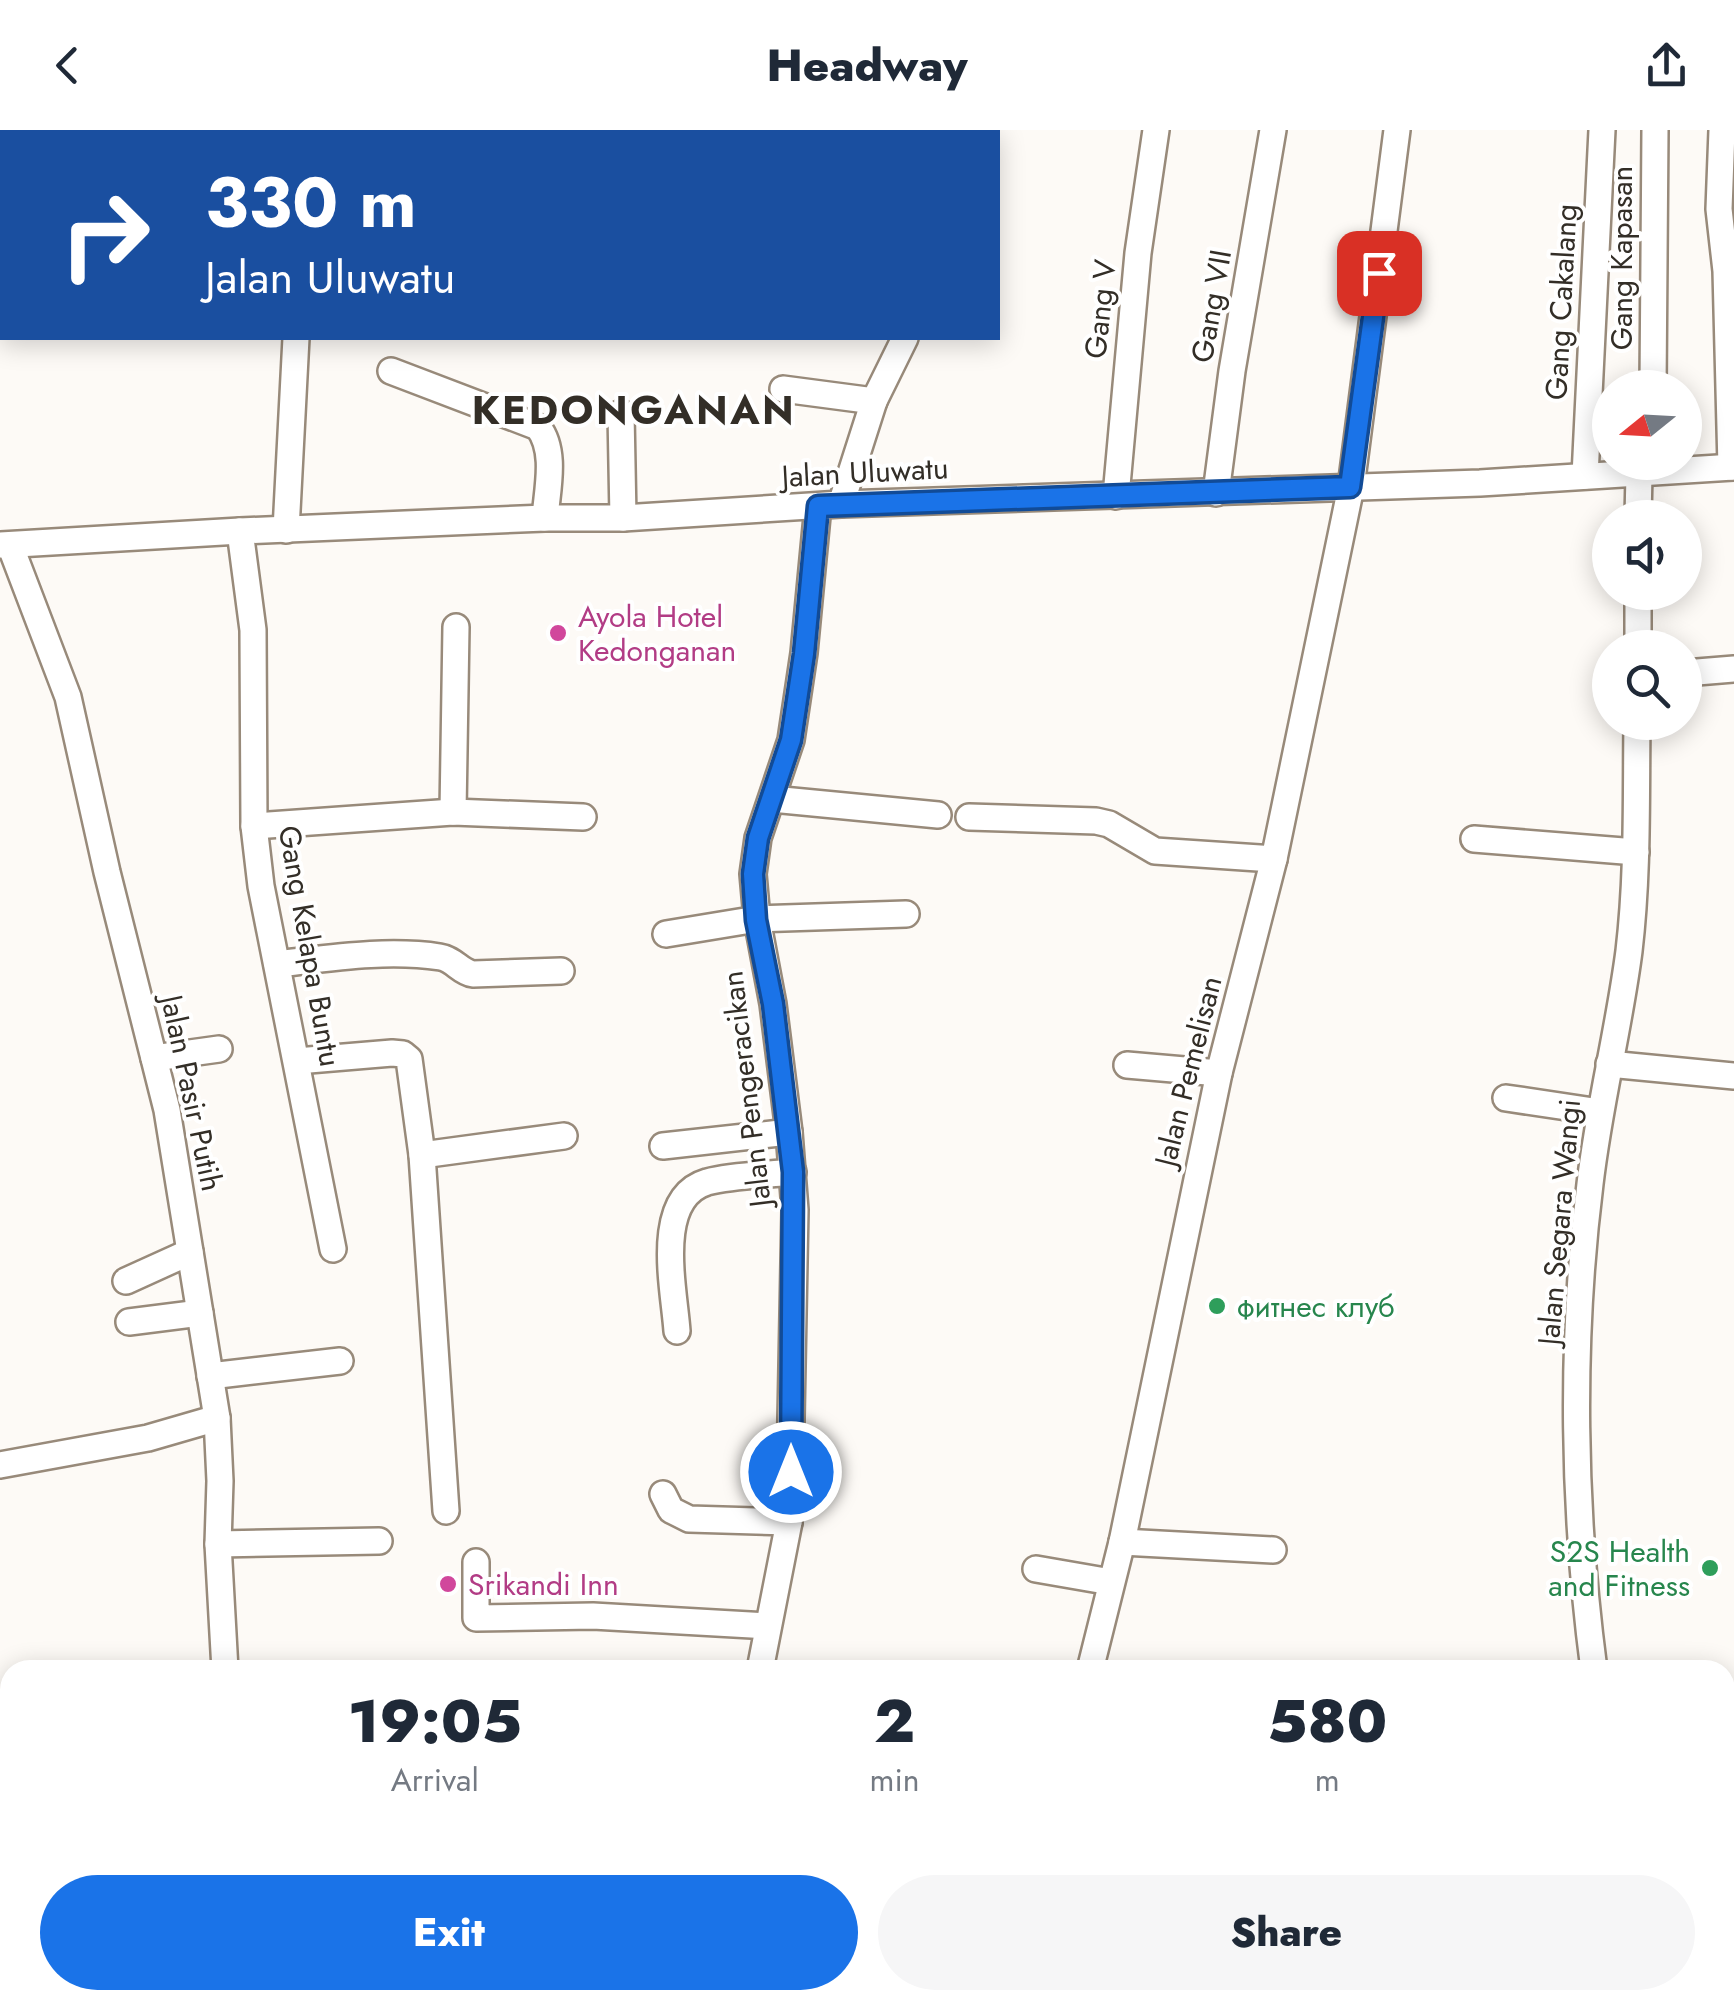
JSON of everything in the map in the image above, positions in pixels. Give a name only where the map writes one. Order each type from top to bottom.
[{"type":"street","name":"Gang V","points":[[1116,496],[1138,254],[1156,130]]},
{"type":"street","name":"Gang VII","points":[[1216,493],[1232,371],[1273,130]]},
{"type":"street","name":"Jalan Pemelisan","points":[[1092,1660],[1122,1542],[1219,1073],[1274,859],[1350,487],[1398,130]]},
{"type":"street","name":"Gang Cakalang","points":[[1585,476],[1602,130]]},
{"type":"street","name":"Gang Kapasan","points":[[1653,370],[1655,130]]},
{"type":"street","points":[[1722,130],[1720,209],[1733,467]]},
{"type":"street","points":[[286,530],[296,340]]},
{"type":"street","name":"Jalan Pengeracikan","points":[[762,1660],[789,1522],[793,1172],[773,1004],[756,920],[754,857],[791,740],[829,505],[904,340]]},
{"type":"street","points":[[390,370],[538,428],[545,438],[549,458],[545,518]]},
{"type":"street","points":[[783,389],[874,401]]},
{"type":"street","points":[[621,413],[623,518]]},
{"type":"street","name":"Jalan Uluwatu","points":[[1702,468],[1733,467]]},
{"type":"street","name":"Jalan Uluwatu","points":[[5,545],[829,505],[1216,493],[1592,475]]},
{"type":"street","name":"Gang Kelapa Buntu","points":[[240,532],[256,674],[254,826],[261,886],[333,1250]]},
{"type":"street","name":"Jalan Pasir Putih","points":[[5,545],[68,697],[167,1110],[217,1418],[224,1660]]},
{"type":"street","points":[[453,812],[456,627]]},
{"type":"street","points":[[1702,672],[1734,669]]},
{"type":"street","name":"Jalan Segara Wangi","points":[[1593,1660],[1585,1604],[1578,1424],[1580,1306],[1589,1186],[1630,947],[1637,740]]},
{"type":"street","points":[[772,799],[938,815]]},
{"type":"street","points":[[254,826],[453,812],[582,817]]},
{"type":"street","points":[[969,817],[1096,821],[1109,824],[1156,851],[1274,859]]},
{"type":"street","points":[[1474,839],[1636,852]]},
{"type":"street","points":[[666,934],[756,920],[906,914]]},
{"type":"street","points":[[276,964],[396,953],[446,958],[474,974],[561,970]]},
{"type":"street","points":[[154,1058],[219,1049]]},
{"type":"street","points":[[297,1060],[406,1055],[410,1061],[422,1155],[446,1511]]},
{"type":"street","points":[[1609,1064],[1734,1076]]},
{"type":"street","points":[[1127,1066],[1219,1073]]},
{"type":"street","points":[[1506,1098],[1600,1112]]},
{"type":"street","points":[[662,1146],[789,1132]]},
{"type":"street","points":[[422,1155],[564,1136]]},
{"type":"street","points":[[677,1331],[672,1229],[681,1199],[706,1182],[793,1172]]},
{"type":"street","points":[[126,1281],[190,1252]]},
{"type":"street","points":[[129,1322],[200,1313]]},
{"type":"street","points":[[210,1376],[340,1361]]},
{"type":"street","points":[[0,1465],[148,1438],[217,1418]]},
{"type":"street","points":[[663,1494],[672,1510],[689,1519],[789,1522]]},
{"type":"street","points":[[218,1544],[379,1541]]},
{"type":"street","points":[[1122,1542],[1273,1550]]},
{"type":"street","points":[[476,1562],[476,1618],[594,1616],[768,1626]]},
{"type":"street","points":[[1036,1570],[1111,1582]]},
{"type":"place","name":"Ayola Hotel Kedonganan","points":[[558,633]]},
{"type":"place","name":"фитнес клуб","points":[[1217,1306]]},
{"type":"place","name":"S2S Health and Fitness","points":[[1710,1568]]},
{"type":"place","name":"Srikandi Inn","points":[[448,1584]]},
{"type":"district","name":"KEDONGANAN","points":[[634,410]]},
{"type":"route","points":[[791,1472],[793,1172],[773,1004],[756,920],[753,874],[758,838],[791,740],[804,654],[818,506],[1350,487],[1379,273]]}]
